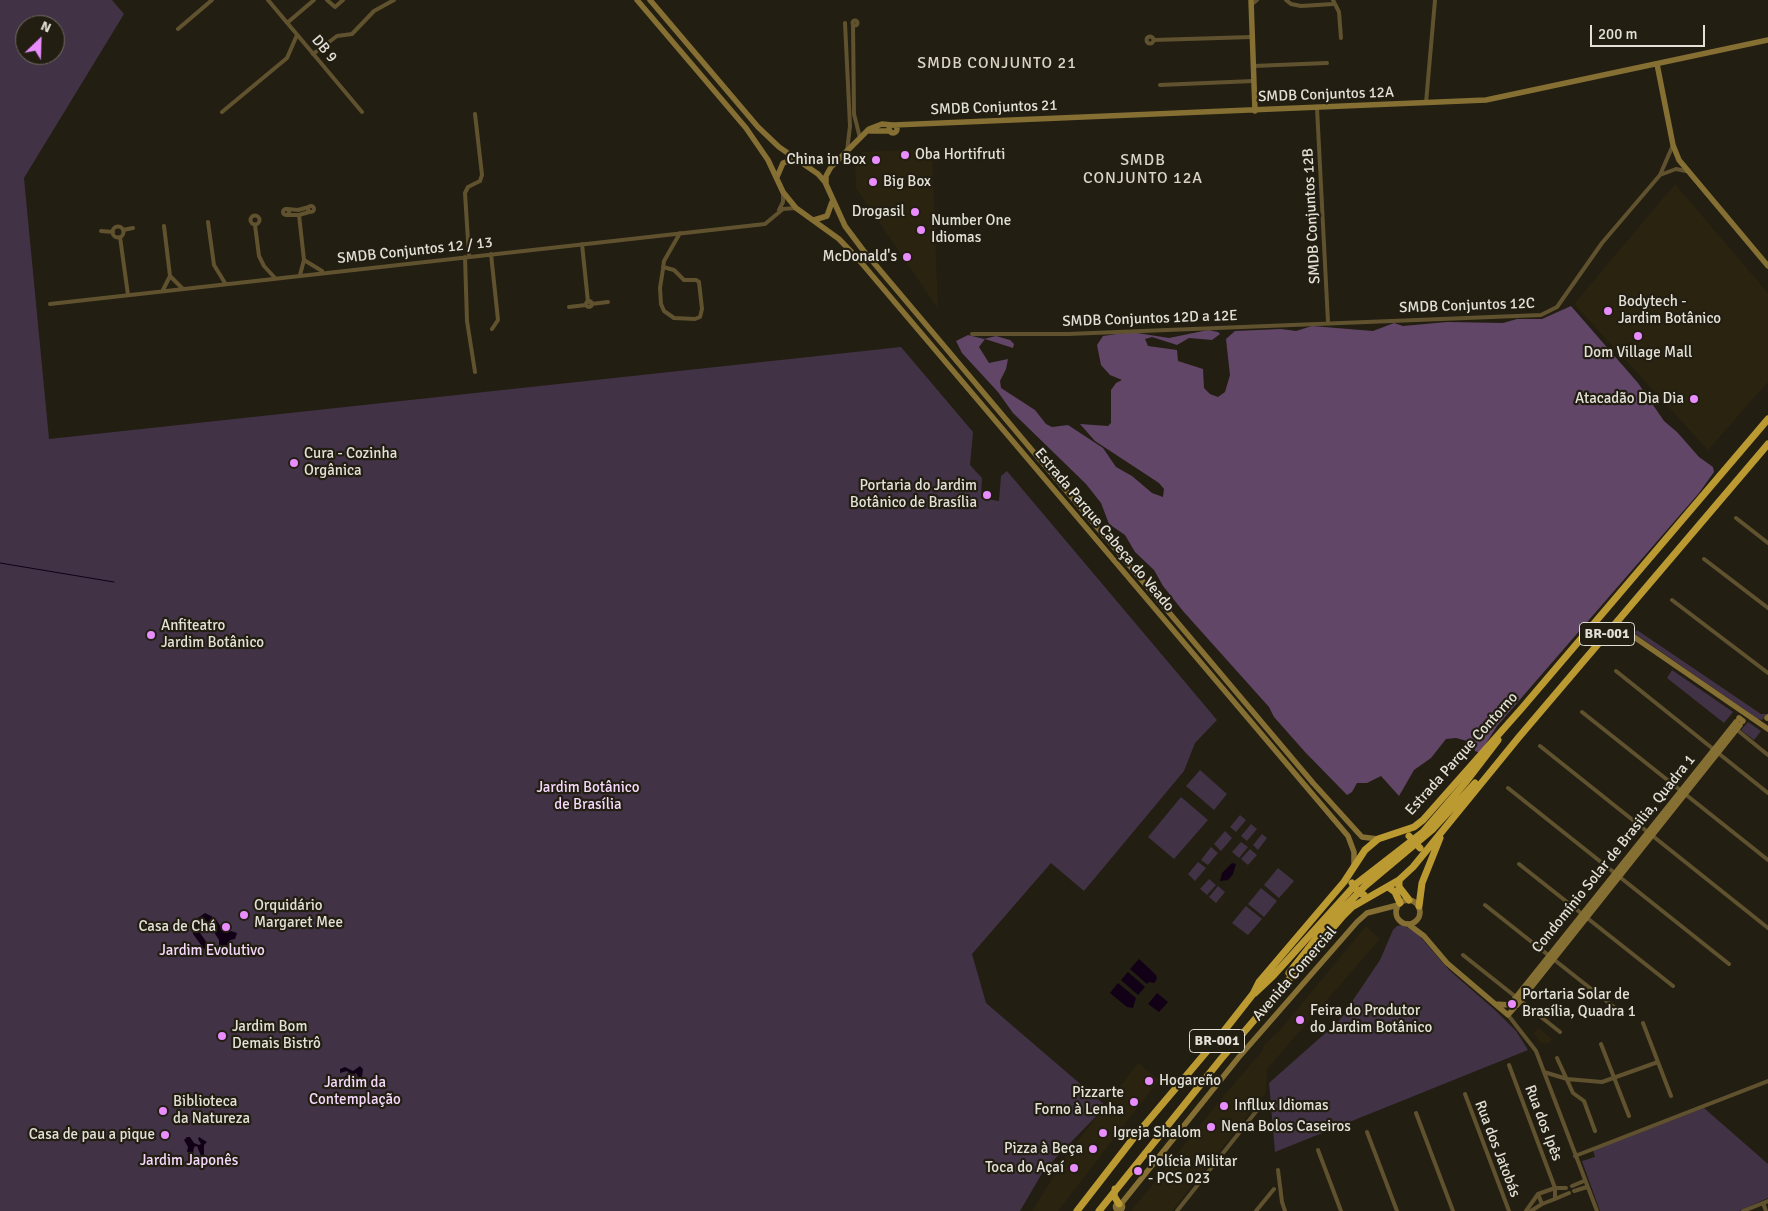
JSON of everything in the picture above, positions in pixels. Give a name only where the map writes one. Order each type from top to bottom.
[{"type":"highway","name":"Estrada Parque Contorno","points":[[1077,1211],[1132,1140],[1253,994],[1259,982],[1334,895],[1365,850],[1378,839],[1414,827],[1423,820],[1768,419]]},
{"type":"highway","name":"Estrada Parque Contorno","points":[[1099,1211],[1115,1189],[1342,916],[1399,880],[1420,858],[1528,727],[1768,444]]},
{"type":"highway","points":[[1253,994],[1273,976],[1351,889],[1418,837],[1465,783],[1510,721]]},
{"type":"highway","points":[[1276,994],[1292,969],[1326,926],[1365,886],[1434,829],[1503,751],[1528,727]]},
{"type":"highway","points":[[1419,906],[1422,883],[1436,847],[1448,824]]},
{"type":"highway","points":[[1398,833],[1409,836],[1420,848],[1420,858]]},
{"type":"highway","points":[[1353,868],[1352,883],[1358,892],[1364,895],[1376,894]]},
{"type":"highway","points":[[1399,880],[1399,887],[1409,900]]},
{"type":"highway","points":[[1388,887],[1395,892],[1399,904]]},
{"type":"highway","points":[[1115,1189],[1114,1196],[1119,1208]]},
{"type":"highway","points":[[1106,1201],[1119,1208]]},
{"type":"street","points":[[178,29],[212,0]]},
{"type":"street","name":"DB 9","points":[[268,0],[362,112]]},
{"type":"street","points":[[287,23],[314,0]]},
{"type":"street","points":[[327,0],[335,7],[343,0]]},
{"type":"street","points":[[313,54],[337,36],[352,34],[374,12],[394,0]]},
{"type":"street","points":[[637,0],[746,128],[777,177]]},
{"type":"street","points":[[650,0],[758,127],[794,159],[821,171],[831,167]]},
{"type":"street","points":[[1255,111],[1251,3],[1257,0]]},
{"type":"street","points":[[1286,0],[1291,4],[1301,6],[1333,2],[1340,12],[1341,38]]},
{"type":"street","points":[[1426,103],[1436,0]]},
{"type":"street","points":[[845,23],[850,126],[847,150]]},
{"type":"street","points":[[826,186],[826,176],[831,167],[860,138],[854,114],[852,31],[855,24]]},
{"type":"street","points":[[222,112],[287,58],[297,35]]},
{"type":"street","points":[[1154,40],[1252,37]]},
{"type":"street","name":"SMDB Conjuntos 12A","points":[[1077,118],[1486,100],[1768,40]]},
{"type":"street","points":[[1253,66],[1327,63]]},
{"type":"street","points":[[1657,64],[1673,145],[1679,160],[1768,266]]},
{"type":"street","points":[[1160,85],[1253,81]]},
{"type":"street","name":"SMDB Conjuntos 12B","points":[[1317,108],[1328,322]]},
{"type":"street","points":[[475,114],[482,176],[480,180],[466,188],[465,193],[467,321],[475,372]]},
{"type":"street","name":"SMDB Conjuntos 21","points":[[860,138],[865,133],[875,130],[912,124],[1077,118]]},
{"type":"street","name":"SMDB Conjuntos 12C","points":[[1328,322],[1519,316],[1548,313],[1557,306],[1602,243],[1660,175],[1673,145]]},
{"type":"street","points":[[777,177],[783,162],[794,159]]},
{"type":"street","name":"Estrada Parque Cabeça do Veado","points":[[813,169],[826,186],[845,226],[862,250],[1355,830],[1362,837],[1378,839]]},
{"type":"street","points":[[1660,175],[1676,169],[1689,173]]},
{"type":"street","name":"Estrada Parque Cabeça do Veado","points":[[777,177],[783,192],[796,208],[814,220],[849,249],[897,303],[1348,836],[1354,852],[1353,868]]},
{"type":"street","points":[[778,212],[783,202],[783,192]]},
{"type":"street","points":[[814,220],[827,216],[832,202]]},
{"type":"street","name":"SMDB Conjuntos 12 / 13","points":[[50,304],[765,224],[778,212],[787,208],[796,208]]},
{"type":"street","points":[[287,209],[309,209],[299,215],[287,215],[289,212],[287,209]]},
{"type":"street","points":[[299,215],[304,260],[300,275]]},
{"type":"street","points":[[208,222],[214,265],[225,283]]},
{"type":"street","points":[[255,225],[259,256],[264,266],[275,278]]},
{"type":"street","points":[[163,290],[170,276],[164,226]]},
{"type":"street","points":[[113,232],[117,227],[123,230],[133,228]]},
{"type":"street","points":[[123,230],[124,233],[120,237],[128,294]]},
{"type":"street","points":[[101,231],[113,232],[115,236],[120,237]]},
{"type":"street","points":[[663,267],[674,270],[684,280],[696,280],[699,282],[702,312],[700,317],[680,319],[664,311],[660,296],[663,267],[666,255],[680,233]]},
{"type":"street","points":[[582,244],[589,303]]},
{"type":"street","points":[[491,254],[498,320],[492,329]]},
{"type":"street","points":[[304,260],[324,272]]},
{"type":"street","points":[[170,276],[182,288]]},
{"type":"street","points":[[569,307],[608,302]]},
{"type":"street","name":"SMDB Conjuntos 12D a 12E","points":[[972,334],[1068,334],[1328,322]]},
{"type":"street","points":[[1736,518],[1768,543]]},
{"type":"street","points":[[1704,559],[1768,608]]},
{"type":"street","points":[[1672,600],[1768,673]]},
{"type":"street","points":[[1618,620],[1621,628],[1740,721],[1768,754]]},
{"type":"street","points":[[1611,629],[1621,628]]},
{"type":"street","points":[[1616,671],[1768,793]]},
{"type":"street","points":[[1215,681],[1222,675]]},
{"type":"street","points":[[1221,687],[1228,682]]},
{"type":"street","points":[[1582,712],[1768,860]]},
{"type":"street","points":[[1740,721],[1766,724]]},
{"type":"street","name":"Condomínio Solar de Brasilia, Quadra 1","points":[[1508,1016],[1514,1004],[1740,721]]},
{"type":"street","points":[[1540,746],[1768,928]]},
{"type":"street","points":[[1508,788],[1729,964]]},
{"type":"street","points":[[1519,864],[1673,986]]},
{"type":"street","points":[[1397,917],[1399,904],[1409,900],[1419,906],[1419,917],[1424,936]]},
{"type":"street","name":"Avenida Comercial","points":[[1119,1208],[1191,1115],[1357,922],[1367,914],[1399,904]]},
{"type":"street","points":[[1485,905],[1619,1011]]},
{"type":"street","points":[[1381,910],[1414,926],[1447,964],[1508,1016],[1532,1044],[1597,1211]]},
{"type":"street","points":[[1408,924],[1415,922],[1419,917]]},
{"type":"street","points":[[1463,955],[1514,1004],[1560,1032]]},
{"type":"street","points":[[1495,1004],[1514,1004]]},
{"type":"street","points":[[1643,1023],[1671,1096]]},
{"type":"street","points":[[1601,1044],[1629,1116]]},
{"type":"street","points":[[1557,1058],[1576,1096],[1584,1101],[1595,1131]]},
{"type":"street","points":[[1544,1072],[1567,1079],[1602,1082],[1658,1062]]},
{"type":"street","name":"Rua dos Ipês","points":[[1509,1065],[1554,1188],[1555,1199]]},
{"type":"street","points":[[1575,1156],[1768,1081]]},
{"type":"street","name":"Rua dos Jatobás","points":[[1465,1094],[1509,1211]]},
{"type":"street","points":[[1177,1211],[1262,1104]]},
{"type":"street","points":[[1416,1113],[1453,1211]]},
{"type":"street","points":[[1367,1132],[1397,1211]]},
{"type":"street","points":[[1318,1150],[1341,1211]]},
{"type":"street","points":[[1278,1170],[1280,1196],[1285,1211]]},
{"type":"street","points":[[1584,1181],[1574,1188],[1587,1187]]},
{"type":"street","points":[[1526,1211],[1538,1194],[1554,1188],[1566,1188]]},
{"type":"street","points":[[1256,1211],[1274,1189]]},
{"type":"street","points":[[1538,1194],[1542,1204]]},
{"type":"street","points":[[1532,1211],[1542,1204],[1569,1194]]},
{"type":"street","points":[[1744,1211],[1766,1203],[1766,1211]]},
{"type":"shaded area","points":[[932,149],[938,309],[856,188],[855,163],[863,163],[862,152]]},
{"type":"shaded area","points":[[1675,184],[1768,293],[1768,382],[1708,450],[1574,304]]},
{"type":"shaded area","points":[[1571,306],[1638,383],[1664,421],[1677,432],[1699,457],[1713,467],[1714,472],[1699,493],[1497,726],[1480,753],[1475,751],[1473,743],[1456,738],[1446,739],[1431,758],[1414,770],[1399,796],[1381,776],[1367,783],[1357,783],[1352,792],[1347,795],[1305,752],[1274,717],[1269,707],[1183,611],[1163,586],[1154,570],[1135,552],[1125,535],[1109,524],[1101,503],[1086,484],[1013,413],[998,392],[962,353],[956,341],[968,335],[984,339],[996,336],[1010,340],[1014,344],[1013,348],[985,339],[979,347],[989,363],[1008,359],[1006,369],[1000,381],[1001,388],[1035,410],[1046,424],[1052,427],[1068,425],[1103,448],[1116,467],[1132,476],[1152,493],[1163,497],[1164,489],[1159,483],[1095,441],[1080,424],[1108,426],[1111,423],[1111,390],[1116,383],[1122,380],[1110,375],[1101,365],[1097,345],[1103,336],[1131,332],[1169,338],[1208,330],[1218,332],[1220,334],[1212,340],[1189,338],[1177,345],[1152,337],[1145,339],[1148,346],[1177,350],[1178,361],[1203,369],[1204,388],[1210,394],[1218,397],[1225,392],[1230,375],[1226,339],[1235,331],[1281,329],[1296,331],[1312,326],[1373,331],[1394,323],[1403,326],[1447,322],[1503,323],[1517,319],[1542,319]]},
{"type":"shaded area","points":[[1232,863],[1236,864],[1233,874],[1228,880],[1220,881],[1222,873]]},
{"type":"shaded area","points":[[205,913],[215,918],[225,933],[231,931],[237,933],[235,939],[230,940],[227,946],[215,954],[204,949],[193,934],[192,922]],"holes":[[[207,921],[219,940],[219,945],[214,949],[210,947],[200,933],[199,922]]]},
{"type":"shaded area","points":[[1366,926],[1380,939],[1267,1069],[1266,1093],[1172,1211],[1131,1211],[1263,1050],[1264,1045],[1280,1030]]},
{"type":"shaded area","points":[[1139,959],[1156,975],[1157,979],[1154,983],[1149,982],[1147,984],[1130,969]]},
{"type":"shaded area","points":[[1128,972],[1145,987],[1138,995],[1121,980]]},
{"type":"shaded area","points":[[1118,983],[1136,998],[1133,1008],[1127,1007],[1110,993]]},
{"type":"shaded area","points":[[1157,993],[1168,1002],[1159,1012],[1148,1004]]},
{"type":"shaded area","points":[[1538,1028],[1552,1039],[1550,1042],[1545,1044],[1537,1040],[1538,1038],[1533,1034]]},
{"type":"shaded area","points":[[1138,1063],[1159,1080],[1058,1211],[1032,1211],[1067,1155]]},
{"type":"shaded area","points":[[360,1066],[363,1069],[362,1077],[367,1083],[367,1087],[364,1087],[361,1080],[357,1088],[353,1087],[358,1077],[356,1073],[346,1083],[342,1083],[342,1079],[349,1073],[347,1071],[340,1073],[340,1069],[345,1067],[353,1071]]},
{"type":"shaded area","points":[[190,1137],[194,1143],[199,1145],[201,1144],[198,1139],[199,1137],[207,1142],[204,1145],[204,1156],[201,1156],[197,1146],[194,1147],[193,1154],[187,1152],[188,1147],[184,1140]]},
{"type":"green space","name":"Jardim Botânico de Brasília","points":[[0,0],[112,0],[124,14],[24,178],[49,439],[901,347],[973,432],[970,465],[982,478],[981,498],[999,501],[1001,476],[1007,471],[1217,720],[1195,743],[1184,771],[1084,891],[1051,863],[972,954],[986,1003],[1106,1106],[1044,1170],[1020,1211],[0,1211]]},
{"type":"green space","points":[[1637,630],[1761,714],[1767,714],[1762,720],[1758,719],[1634,633]]},
{"type":"green space","points":[[1672,670],[1733,712],[1724,723],[1667,678]]},
{"type":"green space","points":[[1748,722],[1761,731],[1754,740],[1741,730]]},
{"type":"green space","points":[[1200,770],[1227,794],[1214,810],[1186,786]]},
{"type":"green space","points":[[1181,797],[1208,820],[1174,859],[1148,837]]},
{"type":"green space","points":[[1240,815],[1246,820],[1236,832],[1230,827]]},
{"type":"green space","points":[[1251,824],[1257,829],[1247,841],[1241,836]]},
{"type":"green space","points":[[1225,831],[1232,838],[1221,851],[1214,844]]},
{"type":"green space","points":[[1262,834],[1267,838],[1258,850],[1253,845]]},
{"type":"green space","points":[[1241,842],[1248,847],[1239,858],[1232,852]]},
{"type":"green space","points":[[1211,847],[1218,853],[1208,865],[1201,860]]},
{"type":"green space","points":[[1250,849],[1257,855],[1248,865],[1241,859]]},
{"type":"green space","points":[[1198,862],[1206,868],[1195,881],[1188,874]]},
{"type":"green space","points":[[1278,868],[1294,881],[1279,898],[1264,885]]},
{"type":"green space","points":[[1209,879],[1216,885],[1207,895],[1200,889]]},
{"type":"green space","points":[[1218,886],[1225,892],[1216,903],[1209,897]]},
{"type":"green space","points":[[1261,888],[1277,901],[1264,917],[1248,904]]},
{"type":"green space","points":[[1246,906],[1262,919],[1248,935],[1232,923]]},
{"type":"green space","points":[[1403,925],[1417,933],[1449,970],[1516,1031],[1528,1050],[1275,1152],[1269,1083],[1339,1021],[1380,960],[1393,930],[1397,926]]},
{"type":"green space","points":[[1704,1108],[1768,1164],[1768,1198],[1739,1211],[1600,1211],[1582,1161],[1595,1157],[1593,1150]]},
{"type":"waterway","points":[[0,563],[114,582]]},
{"type":"place","name":"Oba Hortifruti","points":[[905,155]]},
{"type":"place","name":"China in Box","points":[[876,160]]},
{"type":"place","name":"Big Box","points":[[873,182]]},
{"type":"place","name":"Drogasil","points":[[915,212]]},
{"type":"place","name":"Number One Idiomas","points":[[921,230]]},
{"type":"place","name":"McDonald's","points":[[907,257]]},
{"type":"place","name":"Bodytech - Jardim Botânico","points":[[1608,311]]},
{"type":"place","name":"Dom Village Mall","points":[[1638,336]]},
{"type":"place","name":"Atacadão Dia Dia","points":[[1694,399]]},
{"type":"place","name":"Cura - Cozinha Orgânica","points":[[294,463]]},
{"type":"place","name":"Portaria do Jardim Botânico de Brasília","points":[[987,495]]},
{"type":"place","name":"Anfiteatro Jardim Botânico","points":[[151,635]]},
{"type":"place","name":"Orquidário Margaret Mee","points":[[244,915]]},
{"type":"place","name":"Casa de Chá","points":[[226,927]]},
{"type":"place","name":"Portaria Solar de Brasília, Quadra 1","points":[[1512,1004]]},
{"type":"place","name":"Feira do Produtor do Jardim Botânico","points":[[1300,1020]]},
{"type":"place","name":"Jardim Bom Demais Bistrô","points":[[222,1036]]},
{"type":"place","name":"Hogareño","points":[[1149,1081]]},
{"type":"place","name":"Pizzarte Forno à Lenha","points":[[1134,1102]]},
{"type":"place","name":"Infllux Idiomas","points":[[1224,1106]]},
{"type":"place","name":"Biblioteca da Natureza","points":[[163,1111]]},
{"type":"place","name":"Nena Bolos Caseiros","points":[[1211,1127]]},
{"type":"place","name":"Igreja Shalom","points":[[1103,1133]]},
{"type":"place","name":"Casa de pau a pique","points":[[165,1135]]},
{"type":"place","name":"Pizza à Beça","points":[[1093,1149]]},
{"type":"place","name":"Toca do Açaí","points":[[1074,1168]]},
{"type":"place","name":"Polícia Militar - PCS 023","points":[[1138,1171]]},
{"type":"district","name":"SMDB CONJUNTO 21","points":[[997,64]]},
{"type":"district","name":"SMDB CONJUNTO 12A","points":[[1143,170]]},
{"type":"park label","name":"Jardim Evolutivo","points":[[212,951]]},
{"type":"park label","name":"Jardim da Contemplação","points":[[355,1092]]},
{"type":"park label","name":"Jardim Japonês","points":[[189,1161]]}]
